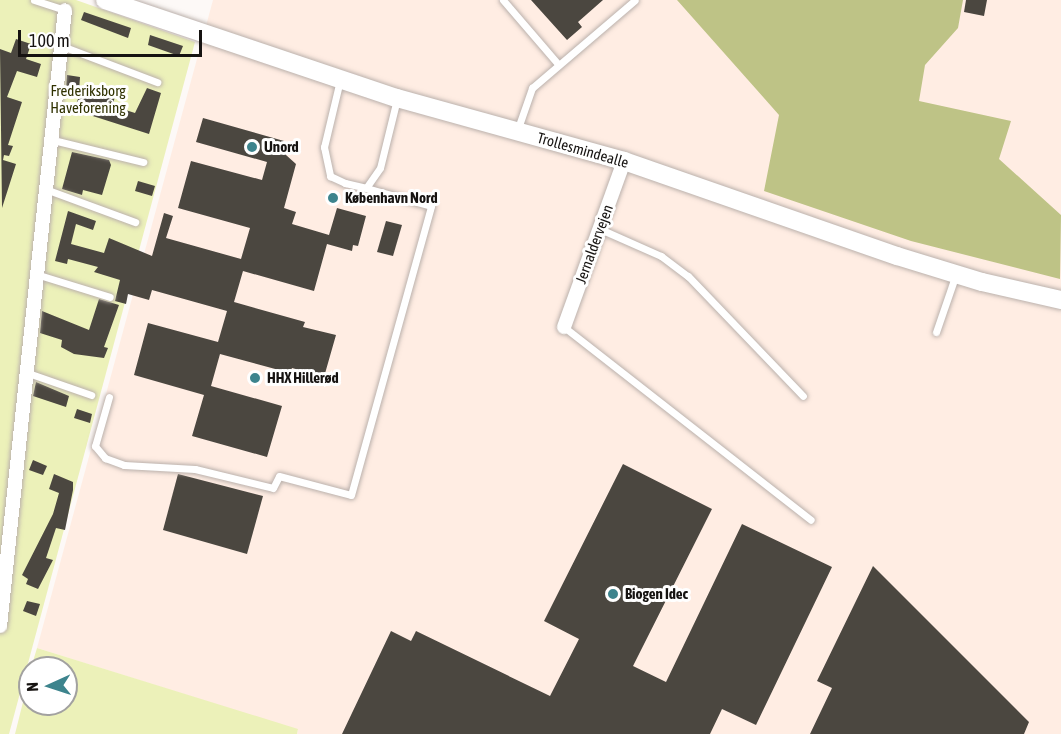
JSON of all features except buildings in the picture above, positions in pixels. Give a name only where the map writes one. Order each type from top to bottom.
[{"type":"street","name":"Trollesmindealle","points":[[105,0],[397,98],[624,161],[752,208],[956,274],[1061,300]]},
{"type":"street","points":[[0,626],[3,574],[39,275],[65,10]]},
{"type":"street","name":"Jernaldervejen","points":[[564,327],[624,161]]},
{"type":"lane","points":[[34,0],[65,10]]},
{"type":"lane","points":[[503,0],[558,64]]},
{"type":"lane","points":[[517,131],[532,88],[635,0]]},
{"type":"lane","points":[[62,46],[157,82]]},
{"type":"lane","points":[[109,397],[95,446],[105,458],[124,465],[195,469],[273,488],[279,476],[351,495],[431,206],[330,176],[326,167],[324,147],[340,80]]},
{"type":"lane","points":[[366,188],[380,168],[397,98]]},
{"type":"lane","points":[[53,140],[143,162]]},
{"type":"lane","points":[[48,190],[135,222]]},
{"type":"lane","points":[[600,229],[661,256],[688,276],[803,396]]},
{"type":"lane","points":[[936,332],[956,274]]},
{"type":"lane","points":[[39,275],[110,297]]},
{"type":"lane","points":[[564,327],[811,520]]},
{"type":"lane","points":[[28,373],[91,395]]},
{"type":"shaded area","points":[[213,0],[1061,0],[1061,734],[297,734],[298,730],[78,661],[78,656],[62,656],[37,648]]},
{"type":"green space","name":"Frederiksborg Haveforening","points":[[0,0],[76,0],[195,42],[30,656],[18,656],[18,701],[9,734],[0,734]]},
{"type":"green space","points":[[677,0],[963,0],[958,28],[925,65],[919,101],[1011,121],[999,159],[1061,215],[1060,279],[911,241],[764,191],[779,115]]},
{"type":"green space","points":[[37,648],[63,656],[35,656]]},
{"type":"green space","points":[[78,661],[298,729],[297,734],[15,734],[20,716],[78,716]]},
{"type":"place","name":"Unord","points":[[252,147]]},
{"type":"place","name":"København Nord","points":[[333,198]]},
{"type":"place","name":"HHX Hillerød","points":[[255,378]]},
{"type":"place","name":"Biogen Idec","points":[[613,594]]}]
